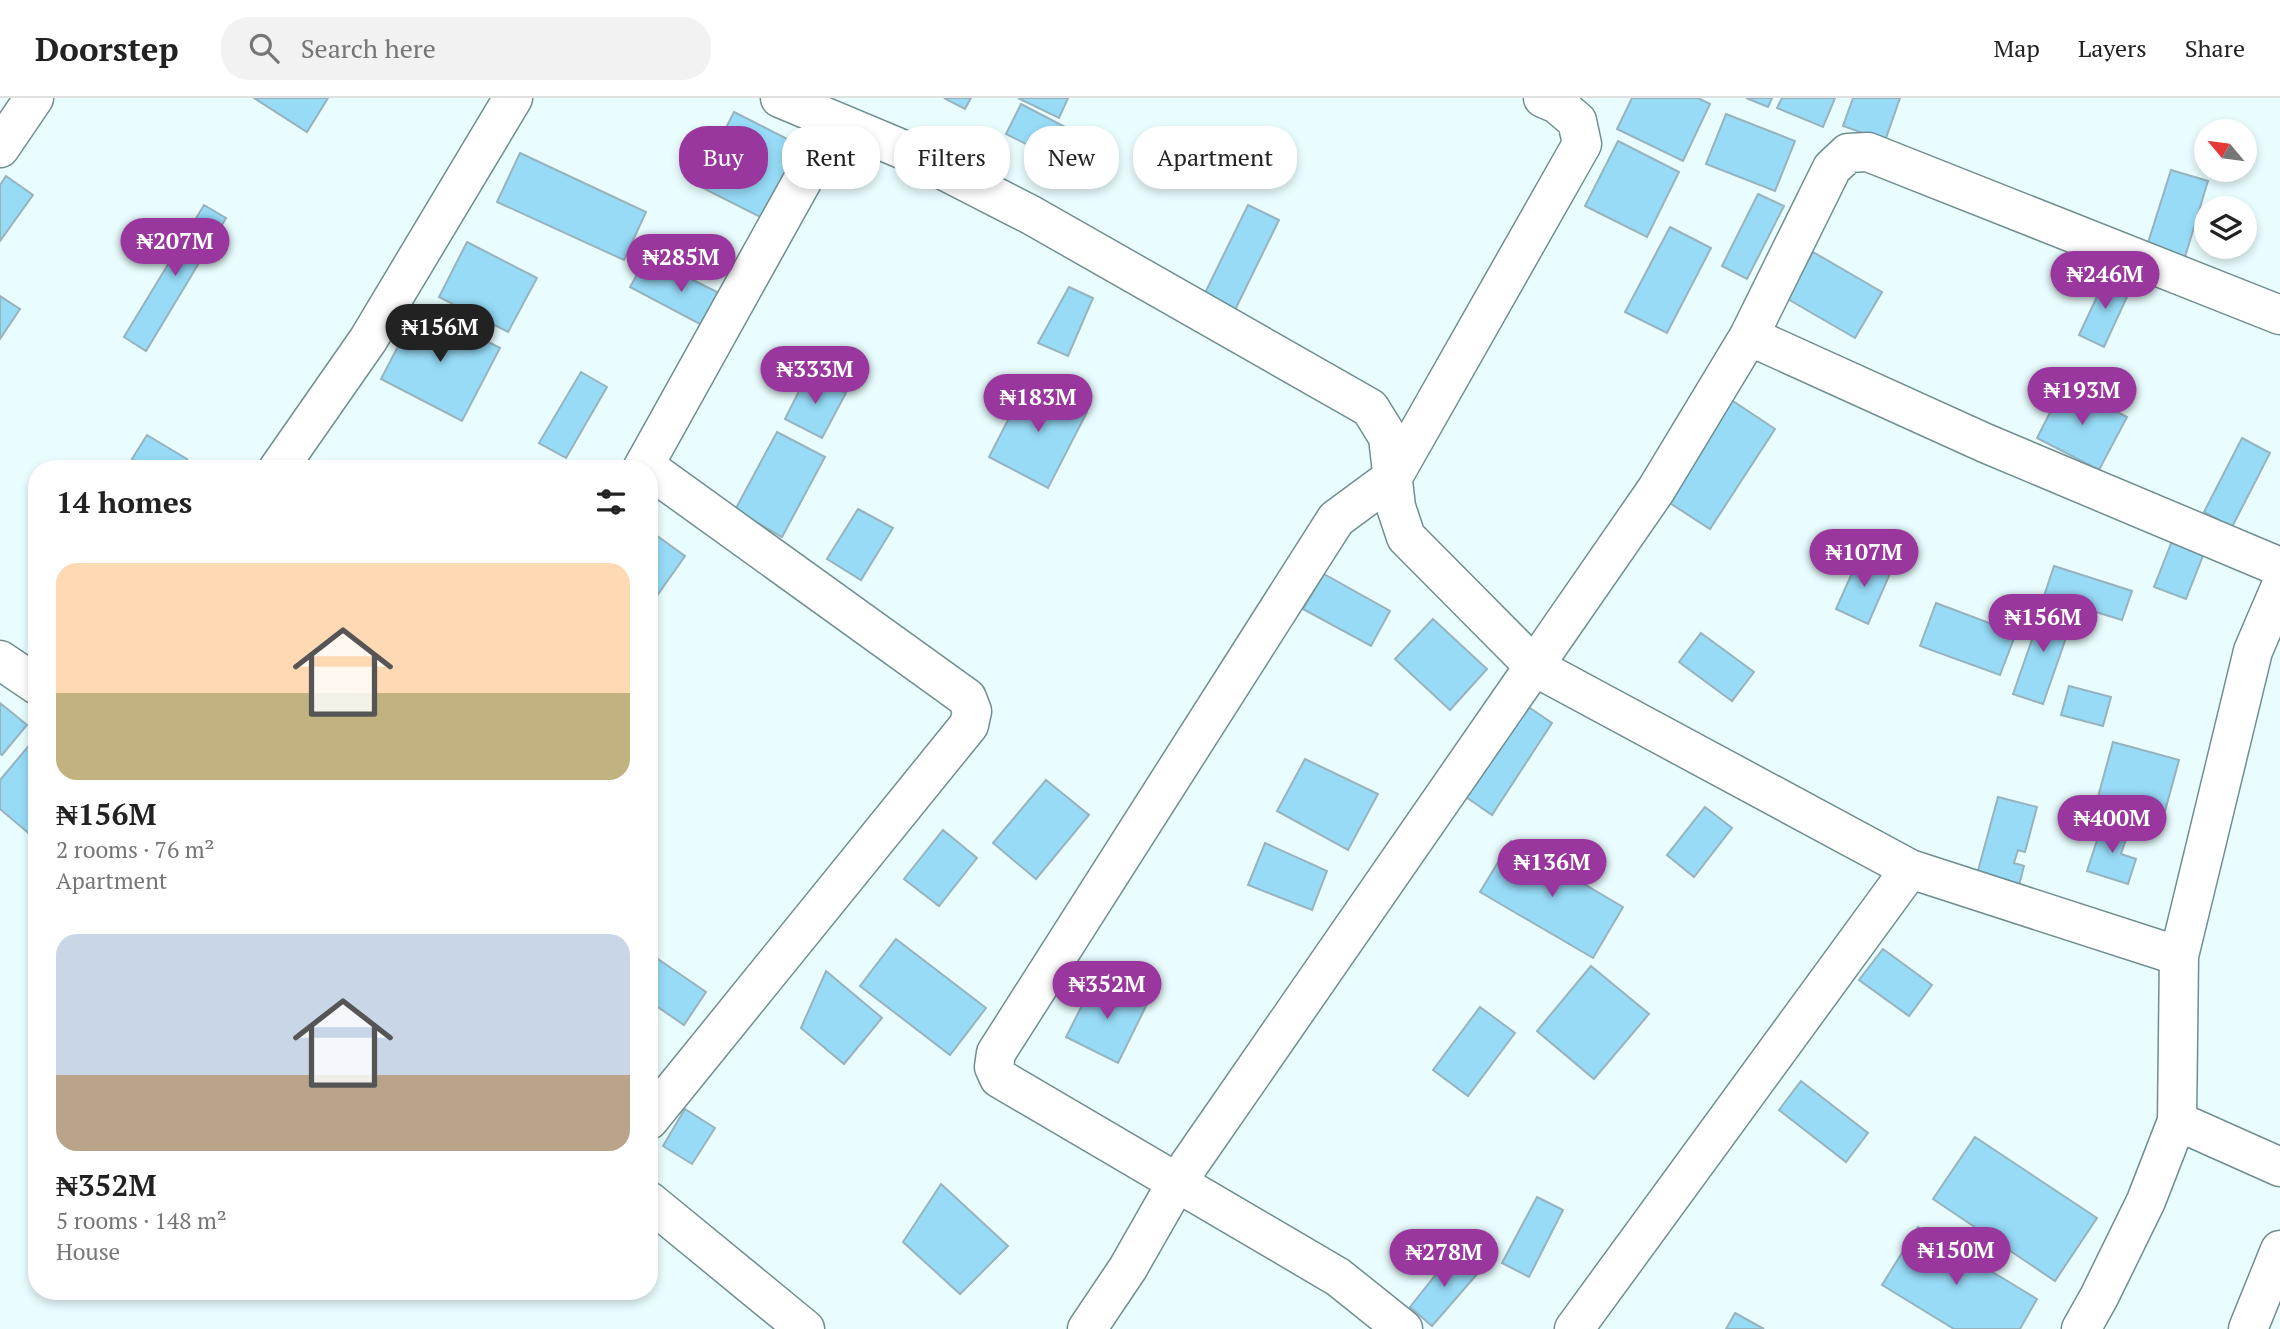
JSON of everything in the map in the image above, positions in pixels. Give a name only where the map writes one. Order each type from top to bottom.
[{"type":"street","points":[[0,148],[34,98]]},
{"type":"street","points":[[284,460],[368,340],[513,98]]},
{"type":"street","points":[[780,98],[904,150],[1031,215],[1370,408],[1388,437],[1396,507],[1406,537],[1535,667],[1910,869],[2179,956]]},
{"type":"street","points":[[1403,1329],[1338,1277],[999,1078],[994,1067],[996,1053],[1336,519],[1393,477],[1582,144],[1577,121],[1557,104],[1543,98]]},
{"type":"street","points":[[650,460],[835,122]]},
{"type":"street","points":[[1087,1329],[1128,1268],[1177,1182],[1657,490],[1749,336],[1832,167],[1847,153],[1868,152],[2280,315]]},
{"type":"street","points":[[1749,336],[1985,443],[2280,567]]},
{"type":"street","points":[[658,477],[967,698],[972,711],[969,725],[658,1110]]},
{"type":"street","points":[[1336,519],[1406,537]]},
{"type":"street","points":[[2081,1329],[2146,1201],[2178,1121],[2179,956],[2266,657],[2280,588]]},
{"type":"street","points":[[0,660],[28,679]]},
{"type":"street","points":[[1574,1329],[1910,869]]},
{"type":"street","points":[[2178,1121],[2280,1167]]},
{"type":"street","points":[[658,1209],[795,1325]]},
{"type":"street","points":[[2248,1329],[2280,1250]]},
{"type":"building","points":[[254,98],[328,98],[307,132]]},
{"type":"building","points":[[944,98],[971,98],[965,109]]},
{"type":"building","points":[[1018,98],[1068,98],[1059,118]]},
{"type":"building","points":[[1632,98],[1698,98],[1710,104],[1683,161],[1617,129]]},
{"type":"building","points":[[1746,98],[1772,98],[1768,107]]},
{"type":"building","points":[[1782,98],[1835,98],[1823,127],[1777,108]]},
{"type":"building","points":[[1853,98],[1900,98],[1885,141],[1843,126]]},
{"type":"building","points":[[1021,104],[1063,126],[1024,126],[1024,143],[1010,136],[1010,126]]},
{"type":"building","points":[[734,112],[762,126],[727,126]]},
{"type":"building","points":[[1726,114],[1795,141],[1775,191],[1706,164]]},
{"type":"building","points":[[768,129],[782,136],[782,189],[784,189],[768,221],[705,189],[768,189]]},
{"type":"building","points":[[1618,141],[1679,172],[1647,237],[1585,206]]},
{"type":"building","points":[[520,153],[646,212],[624,260],[497,202]]},
{"type":"building","points":[[2171,170],[2194,177],[2194,182],[2208,182],[2203,196],[2194,196],[2194,227],[2185,257],[2147,246]]},
{"type":"building","points":[[6,176],[33,195],[0,241],[0,185]]},
{"type":"building","points":[[1758,194],[1784,206],[1747,279],[1722,266]]},
{"type":"building","points":[[204,205],[226,218],[146,351],[124,337]]},
{"type":"building","points":[[1248,205],[1279,220],[1235,310],[1204,295]]},
{"type":"building","points":[[1670,227],[1711,248],[1667,333],[1625,312]]},
{"type":"building","points":[[467,242],[537,278],[508,332],[439,297]]},
{"type":"building","points":[[1813,252],[1882,292],[1855,338],[1786,298]]},
{"type":"building","points":[[647,257],[731,299],[713,331],[630,287]]},
{"type":"building","points":[[2107,275],[2132,286],[2104,347],[2079,335]]},
{"type":"building","points":[[1069,287],[1093,298],[1068,356],[1038,343]]},
{"type":"building","points":[[0,296],[20,309],[0,339]]},
{"type":"building","points":[[419,306],[500,348],[462,421],[381,379]]},
{"type":"building","points":[[581,372],[607,387],[566,458],[539,443]]},
{"type":"building","points":[[808,373],[846,393],[822,438],[785,419]]},
{"type":"building","points":[[1028,381],[1087,412],[1048,488],[989,457]]},
{"type":"building","points":[[2064,385],[2127,417],[2099,470],[2037,438]]},
{"type":"building","points":[[1727,397],[1775,429],[1710,529],[1662,498]]},
{"type":"building","points":[[777,432],[825,457],[782,537],[735,510]]},
{"type":"building","points":[[147,435],[187,459],[134,460]]},
{"type":"building","points":[[2242,438],[2270,453],[2232,527],[2204,512]]},
{"type":"building","points":[[858,509],[893,528],[861,580],[827,559]]},
{"type":"building","points":[[658,536],[685,556],[658,594]]},
{"type":"building","points":[[2172,541],[2204,553],[2186,599],[2154,587]]},
{"type":"building","points":[[1860,555],[1892,569],[1868,624],[1836,609]]},
{"type":"building","points":[[2054,566],[2132,591],[2122,620],[2044,596]]},
{"type":"building","points":[[1324,574],[1390,611],[1371,646],[1303,609]]},
{"type":"building","points":[[1936,603],[2016,633],[2000,675],[1920,646]]},
{"type":"building","points":[[2044,605],[2074,615],[2043,704],[2013,694]]},
{"type":"building","points":[[1433,619],[1487,669],[1450,710],[1395,659]]},
{"type":"building","points":[[1701,633],[1754,672],[1732,701],[1679,662]]},
{"type":"building","points":[[2069,686],[2111,697],[2103,726],[2061,715]]},
{"type":"building","points":[[0,703],[27,725],[2,755],[0,754]]},
{"type":"building","points":[[1527,706],[1552,723],[1492,815],[1466,797]]},
{"type":"building","points":[[2113,742],[2179,760],[2159,833],[2093,815]]},
{"type":"building","points":[[28,747],[28,833],[0,809],[0,780]]},
{"type":"building","points":[[1305,759],[1378,794],[1348,850],[1277,811]]},
{"type":"building","points":[[1046,780],[1089,815],[1036,879],[993,843]]},
{"type":"building","points":[[1998,797],[2037,807],[2025,852],[2018,850],[2014,863],[2024,866],[2018,889],[1976,878]]},
{"type":"building","points":[[1705,807],[1732,828],[1694,877],[1667,855]]},
{"type":"building","points":[[2103,822],[2129,830],[2121,854],[2136,859],[2128,884],[2087,871]]},
{"type":"building","points":[[943,830],[977,858],[939,906],[904,879]]},
{"type":"building","points":[[1511,841],[1623,907],[1593,958],[1480,892]]},
{"type":"building","points":[[1265,843],[1327,871],[1312,910],[1248,885]]},
{"type":"building","points":[[896,939],[986,1008],[950,1055],[860,986]]},
{"type":"building","points":[[1883,949],[1932,985],[1909,1016],[1859,980]]},
{"type":"building","points":[[658,959],[706,992],[684,1025],[658,1007]]},
{"type":"building","points":[[1591,966],[1649,1014],[1594,1079],[1537,1031]]},
{"type":"building","points":[[826,971],[882,1018],[844,1064],[801,1028]]},
{"type":"building","points":[[1096,978],[1147,1004],[1118,1063],[1066,1037]]},
{"type":"building","points":[[1480,1007],[1515,1033],[1468,1096],[1433,1070]]},
{"type":"building","points":[[1801,1081],[1868,1133],[1846,1162],[1779,1110]]},
{"type":"building","points":[[685,1109],[715,1128],[692,1164],[663,1146]]},
{"type":"building","points":[[1975,1137],[2097,1218],[2055,1281],[1933,1199]]},
{"type":"building","points":[[941,1184],[1008,1246],[960,1294],[903,1242]]},
{"type":"building","points":[[1537,1197],[1563,1210],[1529,1277],[1502,1263]]},
{"type":"building","points":[[1918,1227],[2037,1299],[2020,1329],[1954,1329],[1882,1285]]},
{"type":"building","points":[[1453,1253],[1479,1272],[1432,1326],[1410,1307]]},
{"type":"building","points":[[1735,1313],[1764,1329],[1726,1329]]}]
